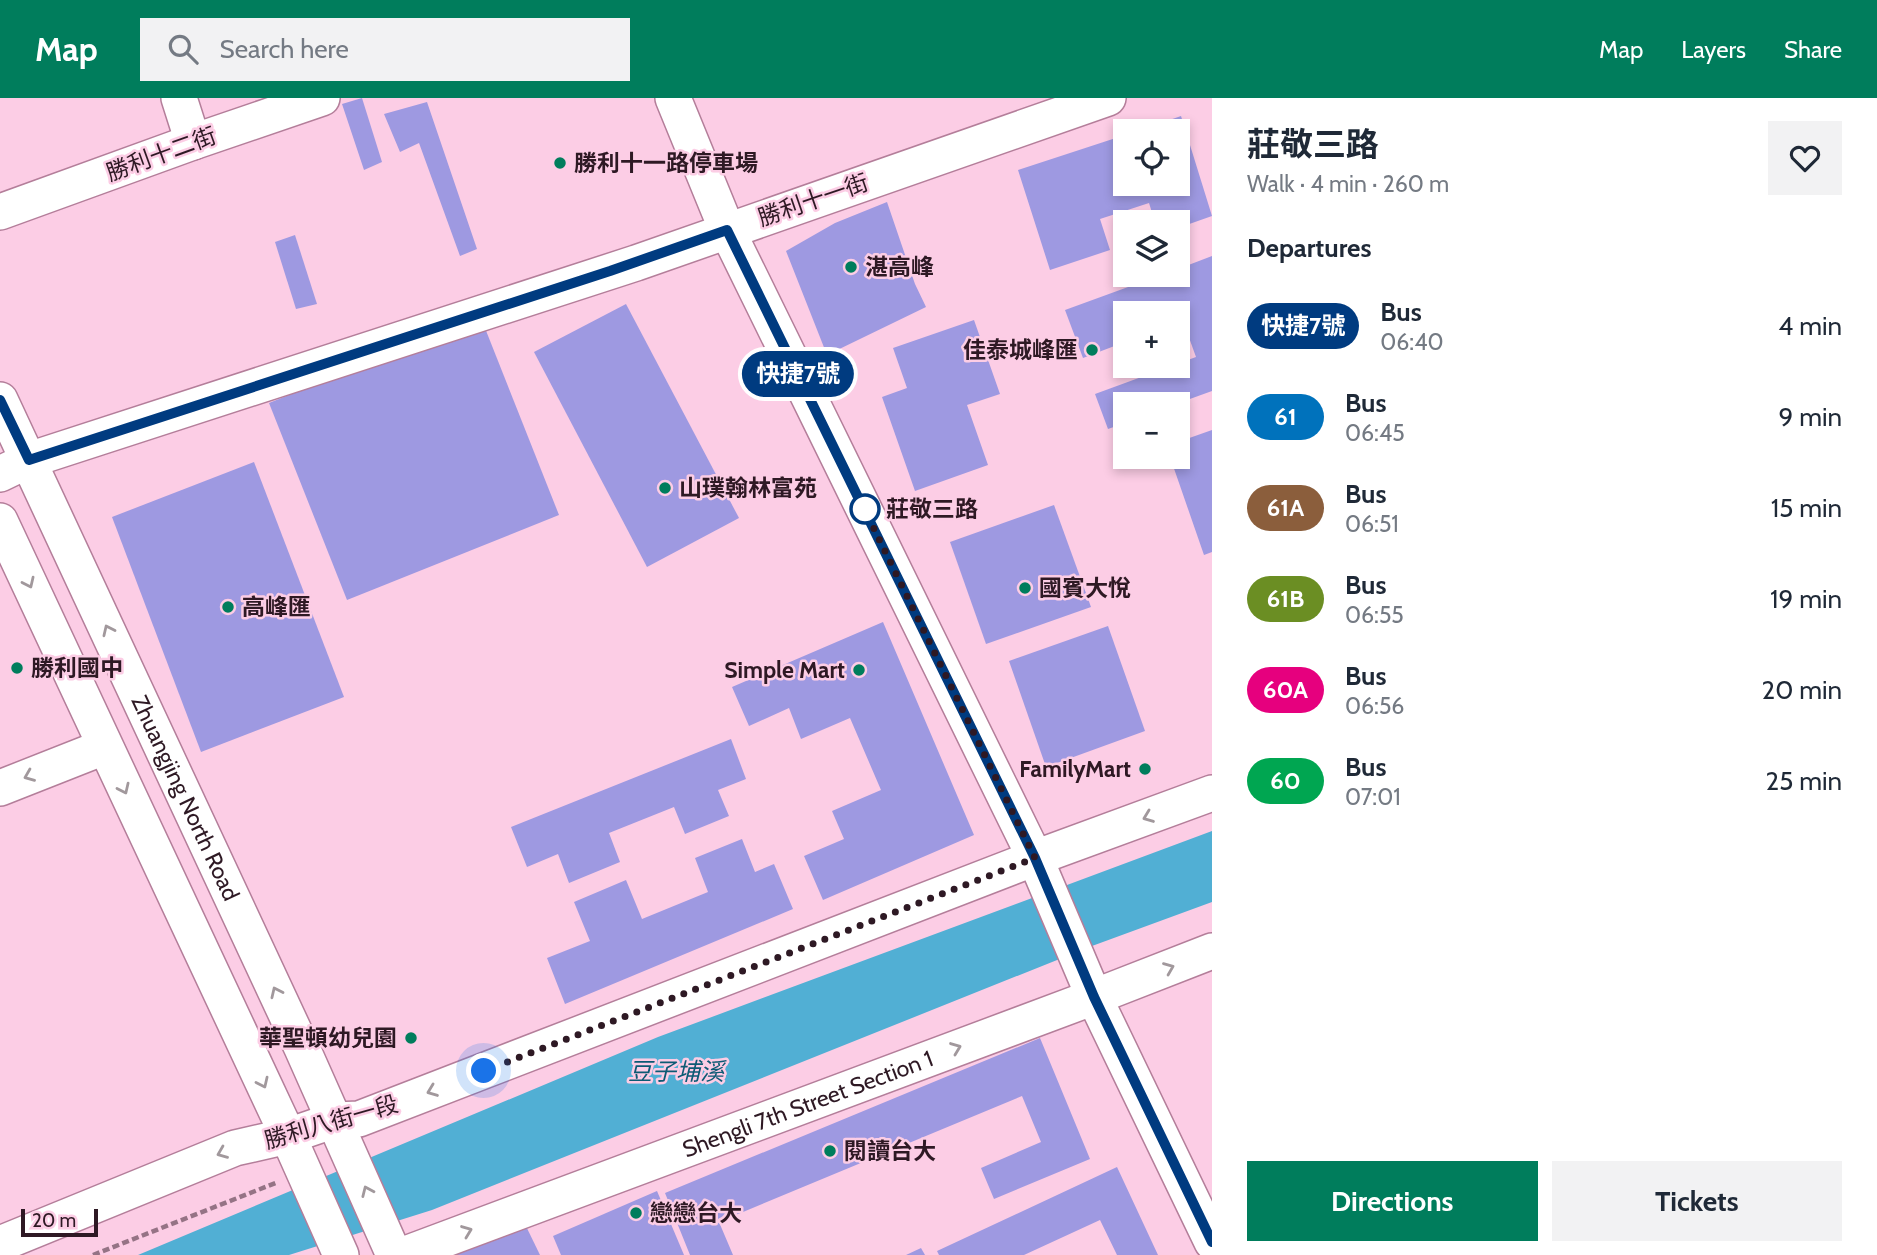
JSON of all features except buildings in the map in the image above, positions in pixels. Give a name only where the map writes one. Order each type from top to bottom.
[{"type":"street","points":[[180,98],[193,142]]},
{"type":"street","name":"勝利十二街","points":[[0,212],[323,98]]},
{"type":"street","points":[[673,98],[727,230],[1035,858],[1094,997],[1212,1242]]},
{"type":"street","name":"勝利十一街","points":[[15,467],[610,271],[1108,98]]},
{"type":"street","name":"Zhuangjing North Road","points":[[0,400],[15,467],[394,1246]]},
{"type":"street","points":[[0,521],[288,1136],[293,1176],[339,1250]]},
{"type":"street","points":[[0,788],[104,747]]},
{"type":"street","name":"勝利八街一段","points":[[0,1244],[235,1148],[288,1136],[335,1120],[359,1119],[1035,858],[1212,793]]},
{"type":"street","name":"Shengli 7th Street Section 1","points":[[394,1246],[1094,997],[1212,951]]},
{"type":"path","points":[[93,1255],[293,1176]]},
{"type":"water","name":"豆子埔溪","points":[[1212,831],[1212,902],[1092,946],[432,1210],[289,1255],[138,1255],[658,1037]]},
{"type":"bus line","name":"快捷7號","points":[[0,400],[29,460],[610,271],[727,230],[1035,858],[1094,997],[1212,1242]]},
{"type":"place","name":"勝利十一路停車場","points":[[560,163]]},
{"type":"place","name":"湛高峰","points":[[851,267]]},
{"type":"place","name":"佳泰城峰匯","points":[[1092,350]]},
{"type":"place","name":"山璞翰林富苑","points":[[665,488]]},
{"type":"place","name":"莊敬三路","points":[[865,509]]},
{"type":"place","name":"國賓大悅","points":[[1025,588]]},
{"type":"place","name":"高峰匯","points":[[228,607]]},
{"type":"place","name":"勝利國中","points":[[17,668]]},
{"type":"place","name":"Simple Mart","points":[[859,670]]},
{"type":"place","name":"FamilyMart","points":[[1145,769]]},
{"type":"place","name":"華聖頓幼兒園","points":[[411,1038]]},
{"type":"place","name":"閱讀台大","points":[[830,1151]]},
{"type":"place","name":"戀戀台大","points":[[636,1213]]},
{"type":"route","points":[[484,1071],[1035,858],[860,500],[865,509]]}]
